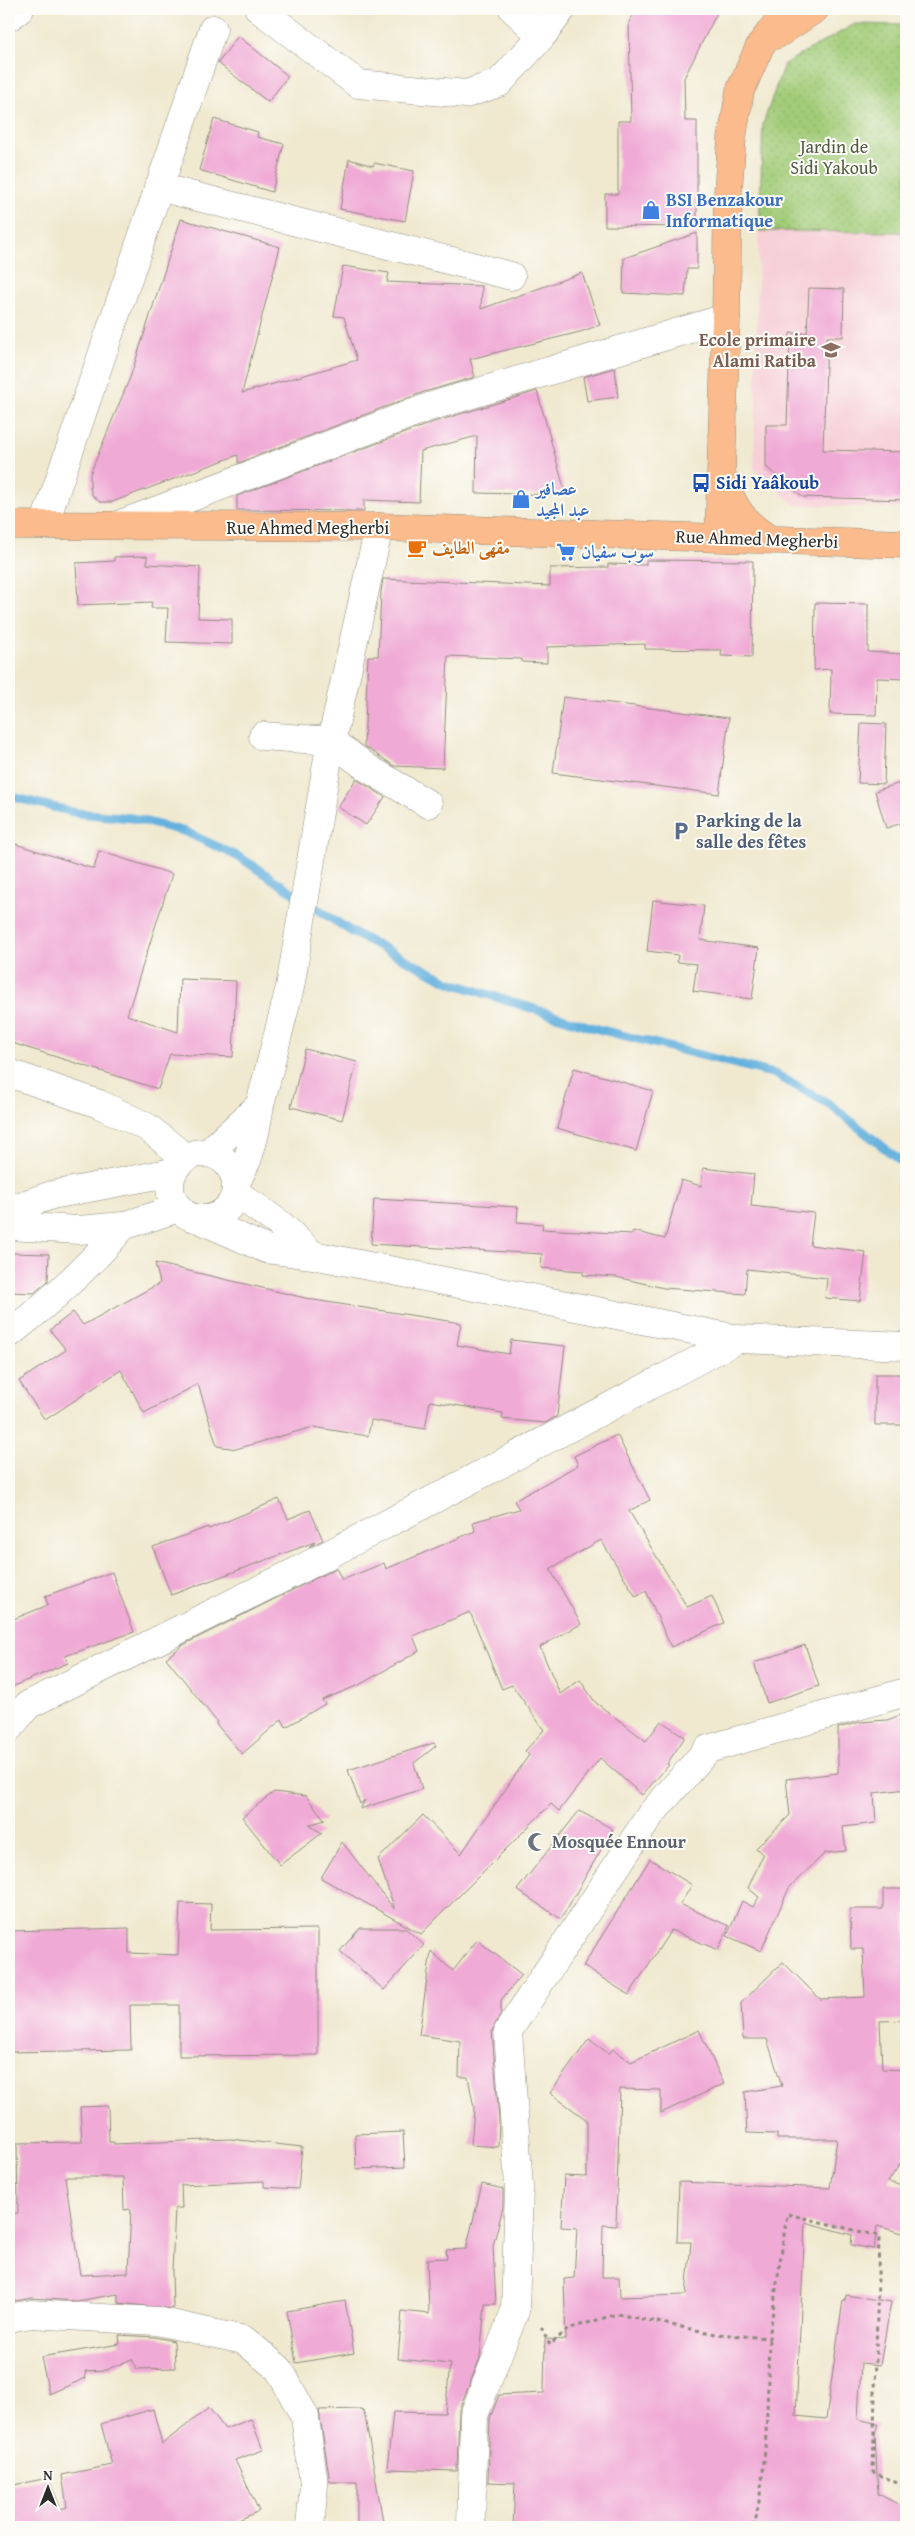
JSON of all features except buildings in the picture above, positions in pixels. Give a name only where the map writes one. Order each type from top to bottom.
[{"type":"main road","points":[[719,538],[728,191],[732,138],[740,91],[760,46],[787,9]]},
{"type":"main road","points":[[760,46],[815,9]]},
{"type":"main road","points":[[658,536],[693,522],[704,512],[721,472]]},
{"type":"main road","points":[[721,472],[731,502],[739,515],[754,530],[771,540]]},
{"type":"main road","name":"Rue Ahmed Megherbi","points":[[9,525],[379,527],[906,544]]},
{"type":"street","points":[[9,17],[20,9]]},
{"type":"street","points":[[259,9],[358,84],[466,94],[499,83],[542,36],[562,9]]},
{"type":"street","points":[[513,9],[542,36]]},
{"type":"street","points":[[44,525],[212,29]]},
{"type":"street","points":[[158,187],[510,276]]},
{"type":"street","points":[[112,527],[429,407],[726,318]]},
{"type":"street","points":[[9,1226],[78,1230],[122,1226],[189,1214],[218,1216],[232,1202],[248,1158],[290,987],[330,746],[379,527]]},
{"type":"street","points":[[263,736],[330,746],[428,804]]},
{"type":"street","points":[[9,1072],[99,1104],[147,1127],[189,1161]]},
{"type":"street","points":[[260,1105],[189,1161],[171,1191],[189,1214],[266,1249],[313,1255],[738,1339],[906,1346]]},
{"type":"street","points":[[9,1210],[52,1195],[189,1161],[227,1164],[233,1173],[236,1188],[280,1224],[313,1255]]},
{"type":"street","points":[[9,1334],[44,1307],[94,1261],[122,1226]]},
{"type":"street","points":[[9,1728],[28,1706],[301,1569],[738,1339]]},
{"type":"street","points":[[472,2527],[474,2415],[515,2311],[519,2187],[508,2031],[651,1814],[708,1749],[906,1692]]},
{"type":"street","points":[[9,2318],[31,2314],[157,2321],[244,2340],[279,2369],[305,2417],[314,2484],[310,2527]]},
{"type":"path","points":[[754,2527],[758,2508],[767,2421],[769,2338],[787,2214],[880,2236],[873,2472],[906,2487]]},
{"type":"path","points":[[515,2311],[538,2322],[550,2345],[568,2328],[617,2314],[716,2334],[769,2338]]},
{"type":"shaded area","name":"Ecole primaire Alami Ratiba","points":[[759,231],[906,232],[906,508],[795,505],[754,469]]},
{"type":"green space","name":"Jardin de Sidi Yakoub","points":[[855,24],[906,25],[906,232],[759,231],[763,124],[784,64]]},
{"type":"waterway","points":[[9,796],[77,813],[132,818],[186,832],[241,858],[352,932],[449,982],[594,1028],[775,1074],[829,1104],[906,1165]]},
{"type":"place","name":"BSI Benzakour Informatique","points":[[651,210]]},
{"type":"place","name":"Ecole primaire Alami Ratiba","points":[[831,350]]},
{"type":"place","name":"Sidi Yaâkoub","points":[[701,483]]},
{"type":"place","name":"عصافير عبد المجيد","points":[[521,499]]},
{"type":"place","name":"مقهى الطايف","points":[[417,548]]},
{"type":"place","name":"سوب سفيان","points":[[566,552]]},
{"type":"place","name":"Parking de la salle des fêtes","points":[[681,831]]},
{"type":"place","name":"Mosquée Ennour","points":[[537,1842]]}]
